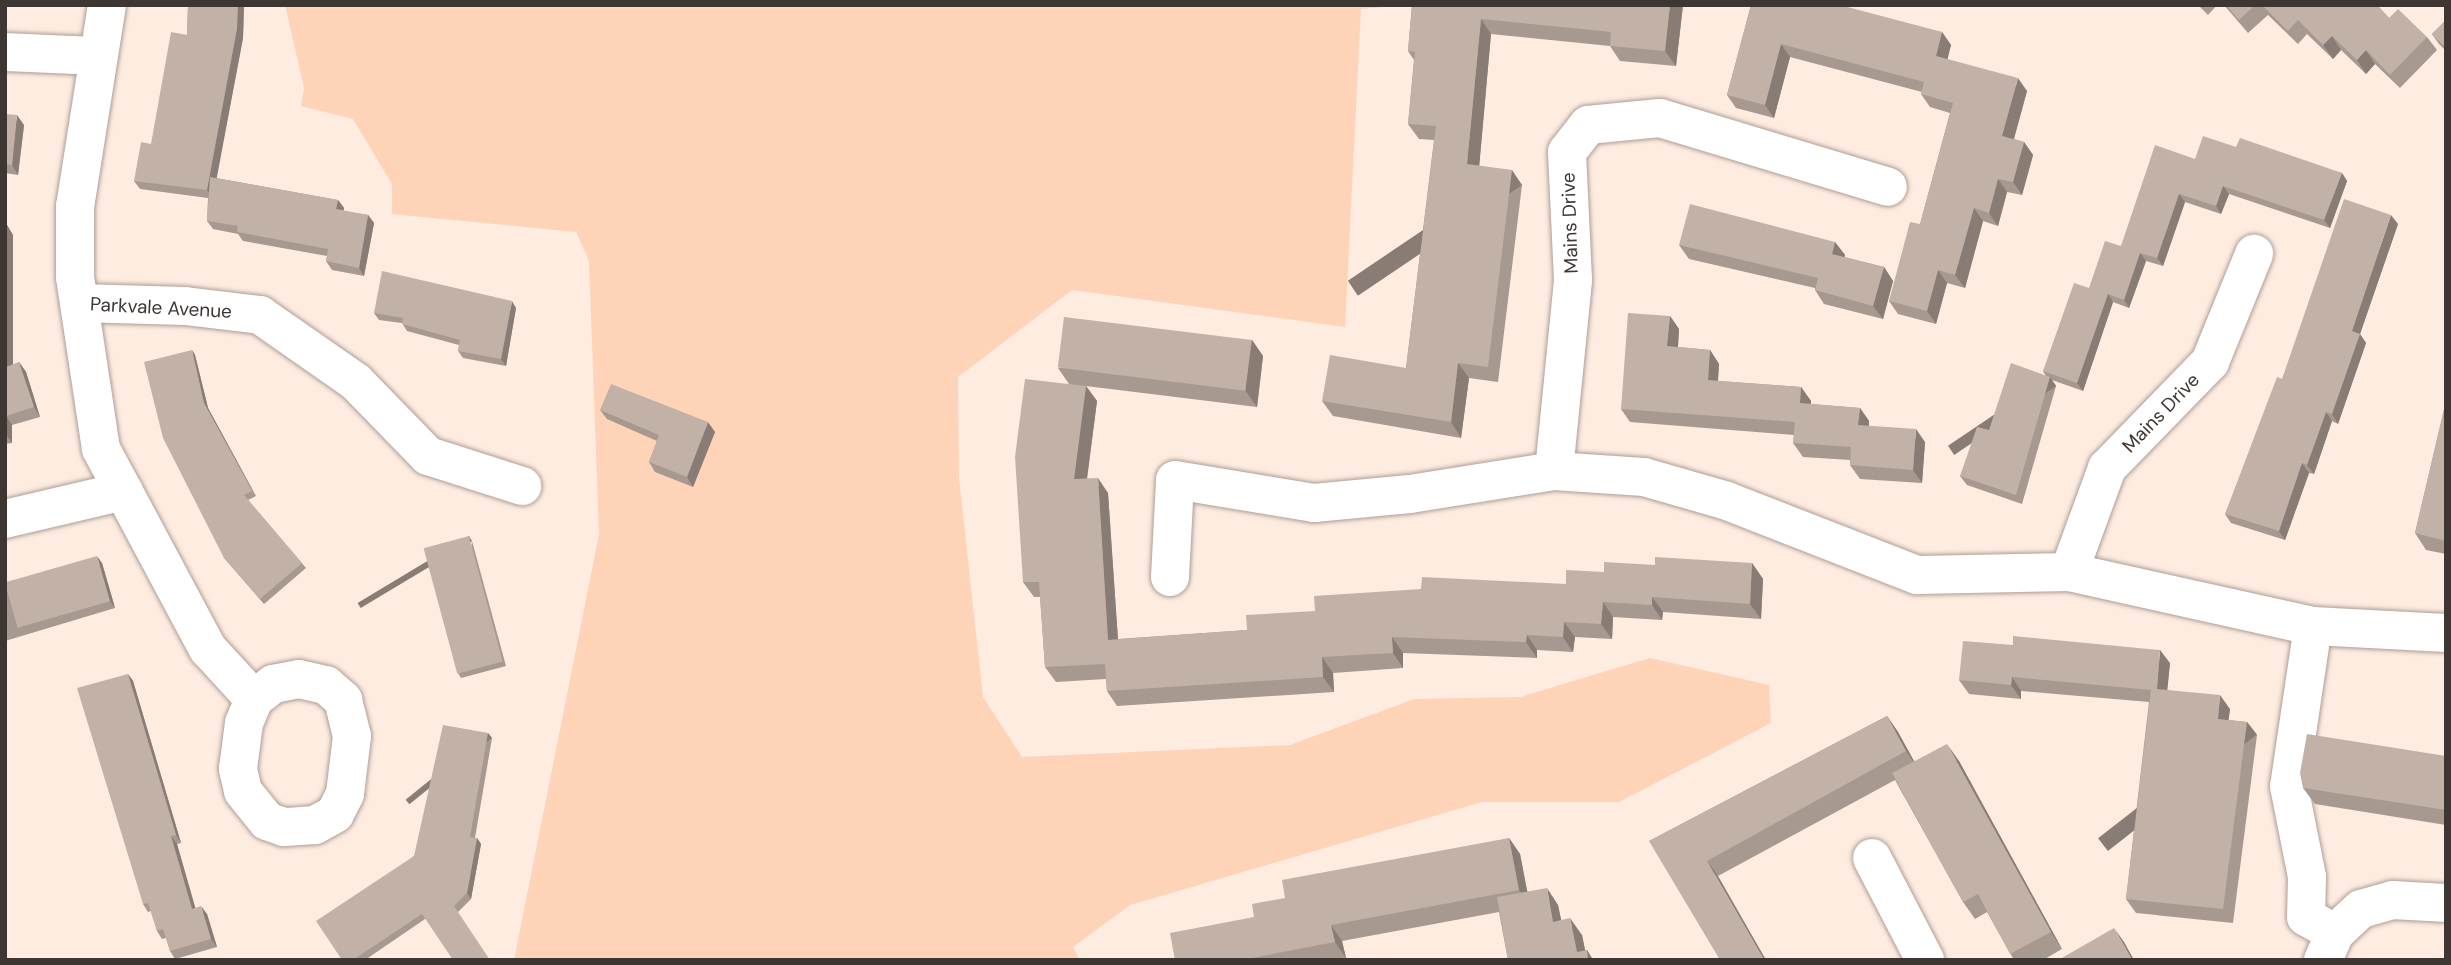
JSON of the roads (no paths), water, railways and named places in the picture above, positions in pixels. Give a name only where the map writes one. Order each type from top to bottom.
[{"type":"street","name":"Parkvale Avenue","points":[[107,5],[75,206],[79,303],[101,449],[208,649],[254,699]]},
{"type":"street","points":[[5,51],[98,56]]},
{"type":"street","name":"Mains Drive","points":[[1554,471],[1573,280],[1567,152],[1588,125],[1660,118],[1888,187]]},
{"type":"street","name":"Mains Drive","points":[[2069,572],[2107,468],[2210,362],[2255,254]]},
{"type":"street","name":"Parkvale Avenue","points":[[79,303],[185,306],[260,315],[356,382],[428,456],[522,486]]},
{"type":"street","points":[[1170,577],[1175,480],[1314,503],[1410,494],[1554,471],[1656,481],[1727,501],[1917,575],[2069,572],[2314,626],[2446,633]]},
{"type":"street","points":[[5,519],[124,491]]},
{"type":"street","points":[[2314,626],[2289,786],[2307,877],[2306,917],[2329,946],[2361,909],[2393,900],[2446,903]]},
{"type":"street","points":[[1872,858],[1925,960]]}]
